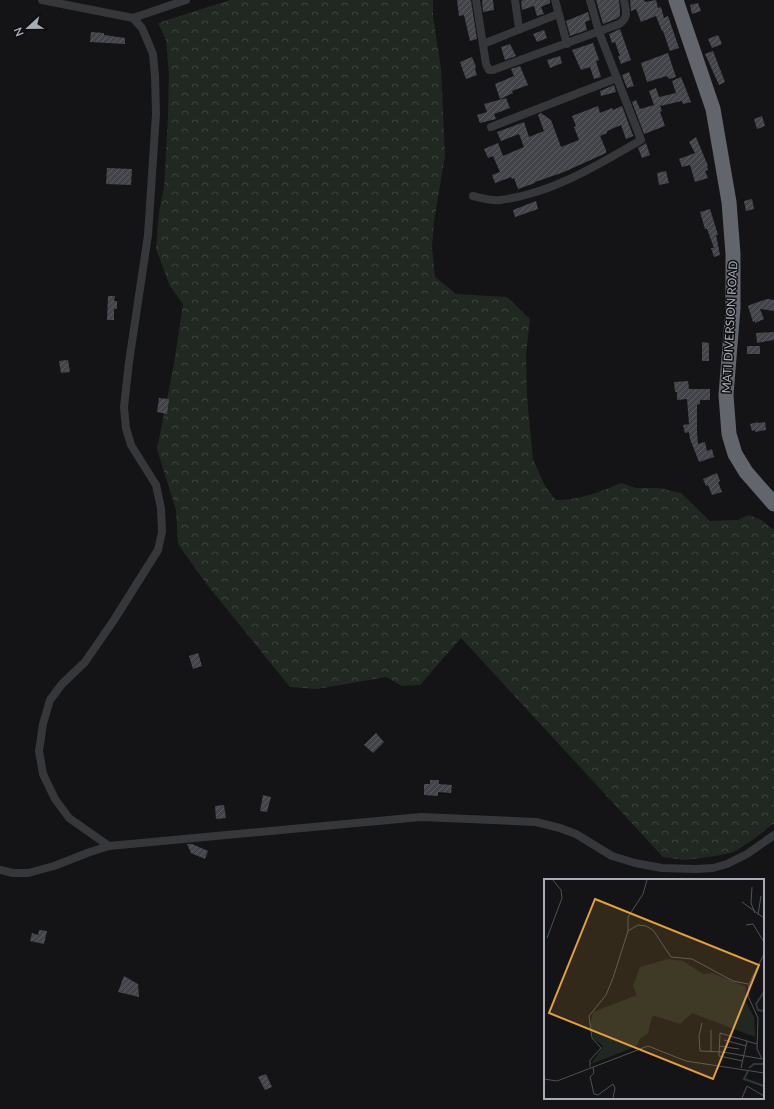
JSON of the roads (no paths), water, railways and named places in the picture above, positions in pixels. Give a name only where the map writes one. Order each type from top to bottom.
[{"type":"highway","name":"MATI DIVERSION ROAD","points":[[676,0],[712,110],[730,202],[733,254],[733,308],[726,395],[729,434],[735,454],[746,472],[774,504]]},
{"type":"street","points":[[42,0],[133,18],[186,0]]},
{"type":"street","points":[[476,0],[487,68],[489,70],[493,70],[567,44],[619,24],[626,19],[627,12],[624,0]]},
{"type":"street","points":[[516,0],[519,29]]},
{"type":"street","points":[[555,0],[567,44]]},
{"type":"street","points":[[473,196],[500,200],[530,193],[554,185],[594,166],[641,140],[599,32],[590,0]]},
{"type":"street","points":[[483,44],[558,14]]},
{"type":"street","points":[[109,846],[69,818],[55,799],[43,774],[39,751],[43,724],[50,700],[62,684],[85,662],[114,620],[158,550],[162,532],[161,508],[156,485],[132,445],[126,428],[124,407],[129,362],[148,235],[156,114],[153,54],[142,28],[133,18]]},
{"type":"street","points":[[491,127],[617,78]]},
{"type":"street","points":[[0,870],[12,873],[28,873],[54,866],[109,846],[422,817],[536,822],[576,834],[594,846],[617,858],[662,868],[713,868],[727,864],[747,854],[774,835]]}]
